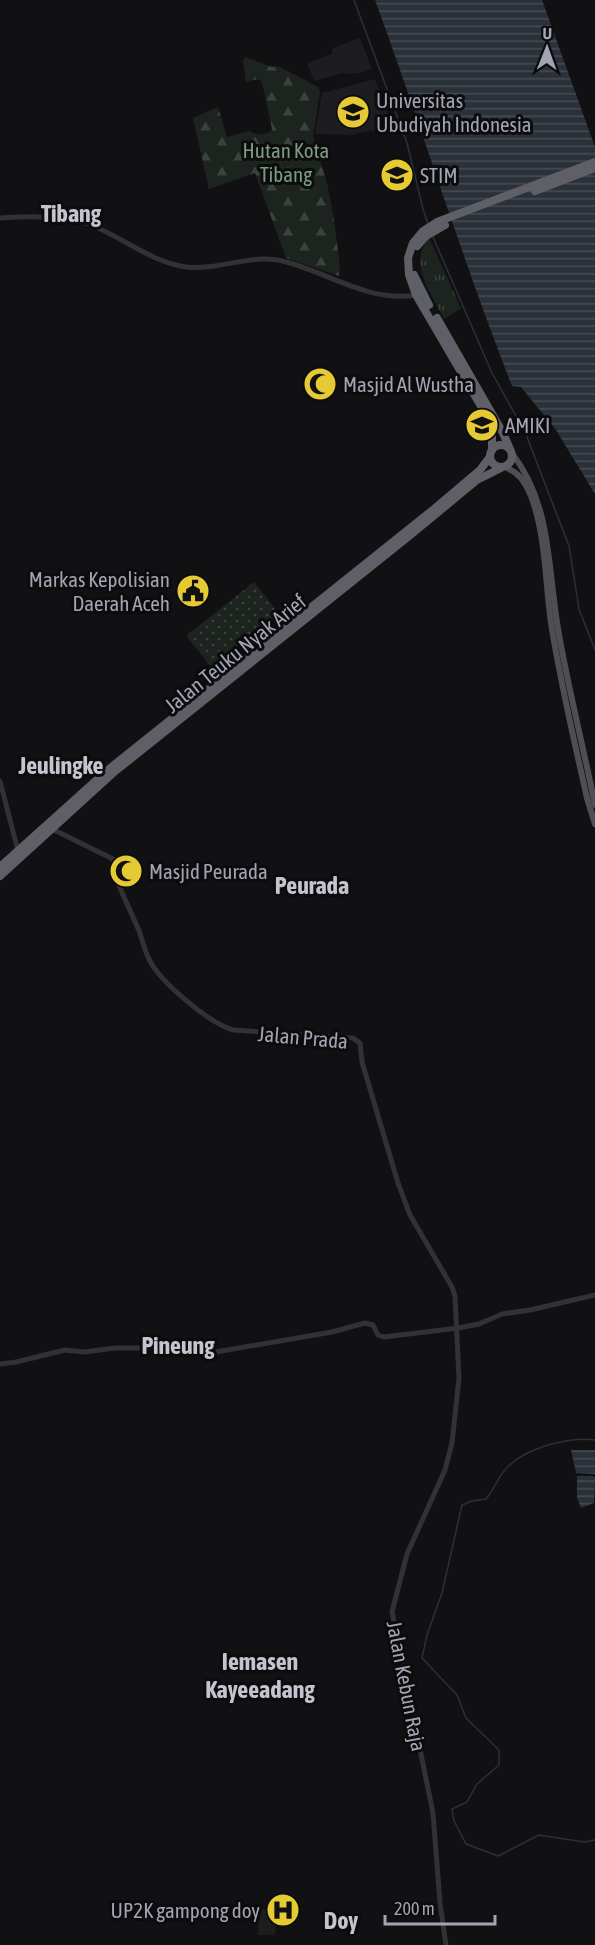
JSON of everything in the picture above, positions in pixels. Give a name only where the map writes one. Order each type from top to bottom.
[{"type":"highway","points":[[424,233],[412,259],[412,267],[416,279],[511,450],[511,461],[502,468],[492,463],[492,425],[417,295],[407,270],[408,258],[413,243],[424,233],[438,225],[595,162]]},
{"type":"highway","points":[[452,219],[595,168]]},
{"type":"highway","points":[[491,454],[496,446],[502,445],[511,450]]},
{"type":"highway","name":"Jalan Teuku Nyak Arief","points":[[0,876],[121,766],[480,470],[491,454]]},
{"type":"highway","name":"Jalan Teuku Nyak Arief","points":[[0,867],[109,769],[175,721],[481,477],[502,468]]},
{"type":"main road","points":[[511,450],[529,477],[540,506],[548,542],[557,639],[595,805]]},
{"type":"main road","points":[[502,468],[520,476],[533,504],[585,792],[595,824]]},
{"type":"street","points":[[0,218],[54,218],[84,223],[179,266],[200,267],[249,260],[280,260],[372,293],[417,295]]},
{"type":"street","points":[[0,781],[18,850]]},
{"type":"street","points":[[59,821],[60,830],[68,837]]},
{"type":"street","points":[[52,829],[68,837]]},
{"type":"street","name":"Jalan Prada","points":[[68,837],[113,859],[118,886],[142,936],[149,959],[174,988],[208,1018],[232,1030],[353,1038],[360,1043],[362,1062],[398,1183],[413,1222],[453,1290],[458,1328]]},
{"type":"street","points":[[0,1364],[64,1350],[84,1352],[151,1348],[186,1353],[210,1353],[332,1332],[365,1323],[372,1324],[378,1335],[384,1337],[479,1324],[502,1314],[595,1295]]},
{"type":"street","name":"Jalan Kebun Raja","points":[[446,1945],[440,1903],[434,1817],[392,1612],[407,1554],[448,1461],[459,1393],[458,1328]]},
{"type":"shaded area","points":[[375,0],[542,0],[595,147],[595,494],[556,430],[521,387],[512,386],[476,290]]},
{"type":"shaded area","points":[[360,38],[372,69],[361,73],[343,73],[314,81],[307,63],[332,54],[333,48]]},
{"type":"shaded area","name":"Universitas Ubudiyah Indonesia","points":[[375,79],[393,128],[353,135],[315,134],[322,93]]},
{"type":"shaded area","points":[[571,1450],[595,1450],[595,1474],[576,1473]]},
{"type":"shaded area","points":[[577,1476],[595,1478],[594,1503],[581,1508],[577,1498]]},
{"type":"shaded area","points":[[259,1909],[276,1909],[275,1935],[258,1935]]},
{"type":"green space","name":"Hutan Kota Tibang","points":[[245,57],[272,67],[278,66],[318,87],[320,92],[313,137],[327,183],[334,219],[339,276],[286,258],[255,173],[209,189],[193,118],[218,107],[227,137],[249,131],[261,134],[271,132],[272,129],[262,82],[258,79],[246,82],[243,61]]},
{"type":"green space","points":[[429,238],[461,308],[444,319],[428,289],[421,268],[420,258]]},
{"type":"green space","points":[[254,582],[281,616],[213,669],[186,636]]},
{"type":"waterway","points":[[354,0],[407,143],[428,224]]},
{"type":"waterway","points":[[433,237],[492,373],[525,432],[569,546],[579,609],[595,650]]},
{"type":"waterway","points":[[595,1440],[559,1442],[533,1450],[504,1471],[486,1499],[462,1505],[442,1593],[427,1635],[422,1658],[457,1695],[466,1718],[499,1750],[499,1765],[477,1784],[467,1802],[452,1809],[454,1821],[466,1844],[498,1856],[539,1835],[584,1842],[595,1840]]},
{"type":"place","name":"Universitas Ubudiyah Indonesia","points":[[353,112]]},
{"type":"place","name":"STIM","points":[[397,175]]},
{"type":"place","name":"Masjid Al Wustha","points":[[320,384]]},
{"type":"place","name":"AMIKI","points":[[482,425]]},
{"type":"place","name":"Markas Kepolisian Daerah Aceh","points":[[193,591]]},
{"type":"place","name":"Masjid Peurada","points":[[126,871]]},
{"type":"place","name":"UP2K gampong doy","points":[[283,1910]]},
{"type":"district","name":"Tibang","points":[[71,213]]},
{"type":"district","name":"Jeulingke","points":[[61,765]]},
{"type":"district","name":"Peurada","points":[[312,885]]},
{"type":"district","name":"Pineung","points":[[178,1345]]},
{"type":"district","name":"Iemasen Kayeeadang","points":[[260,1675]]},
{"type":"district","name":"Doy","points":[[341,1920]]}]
